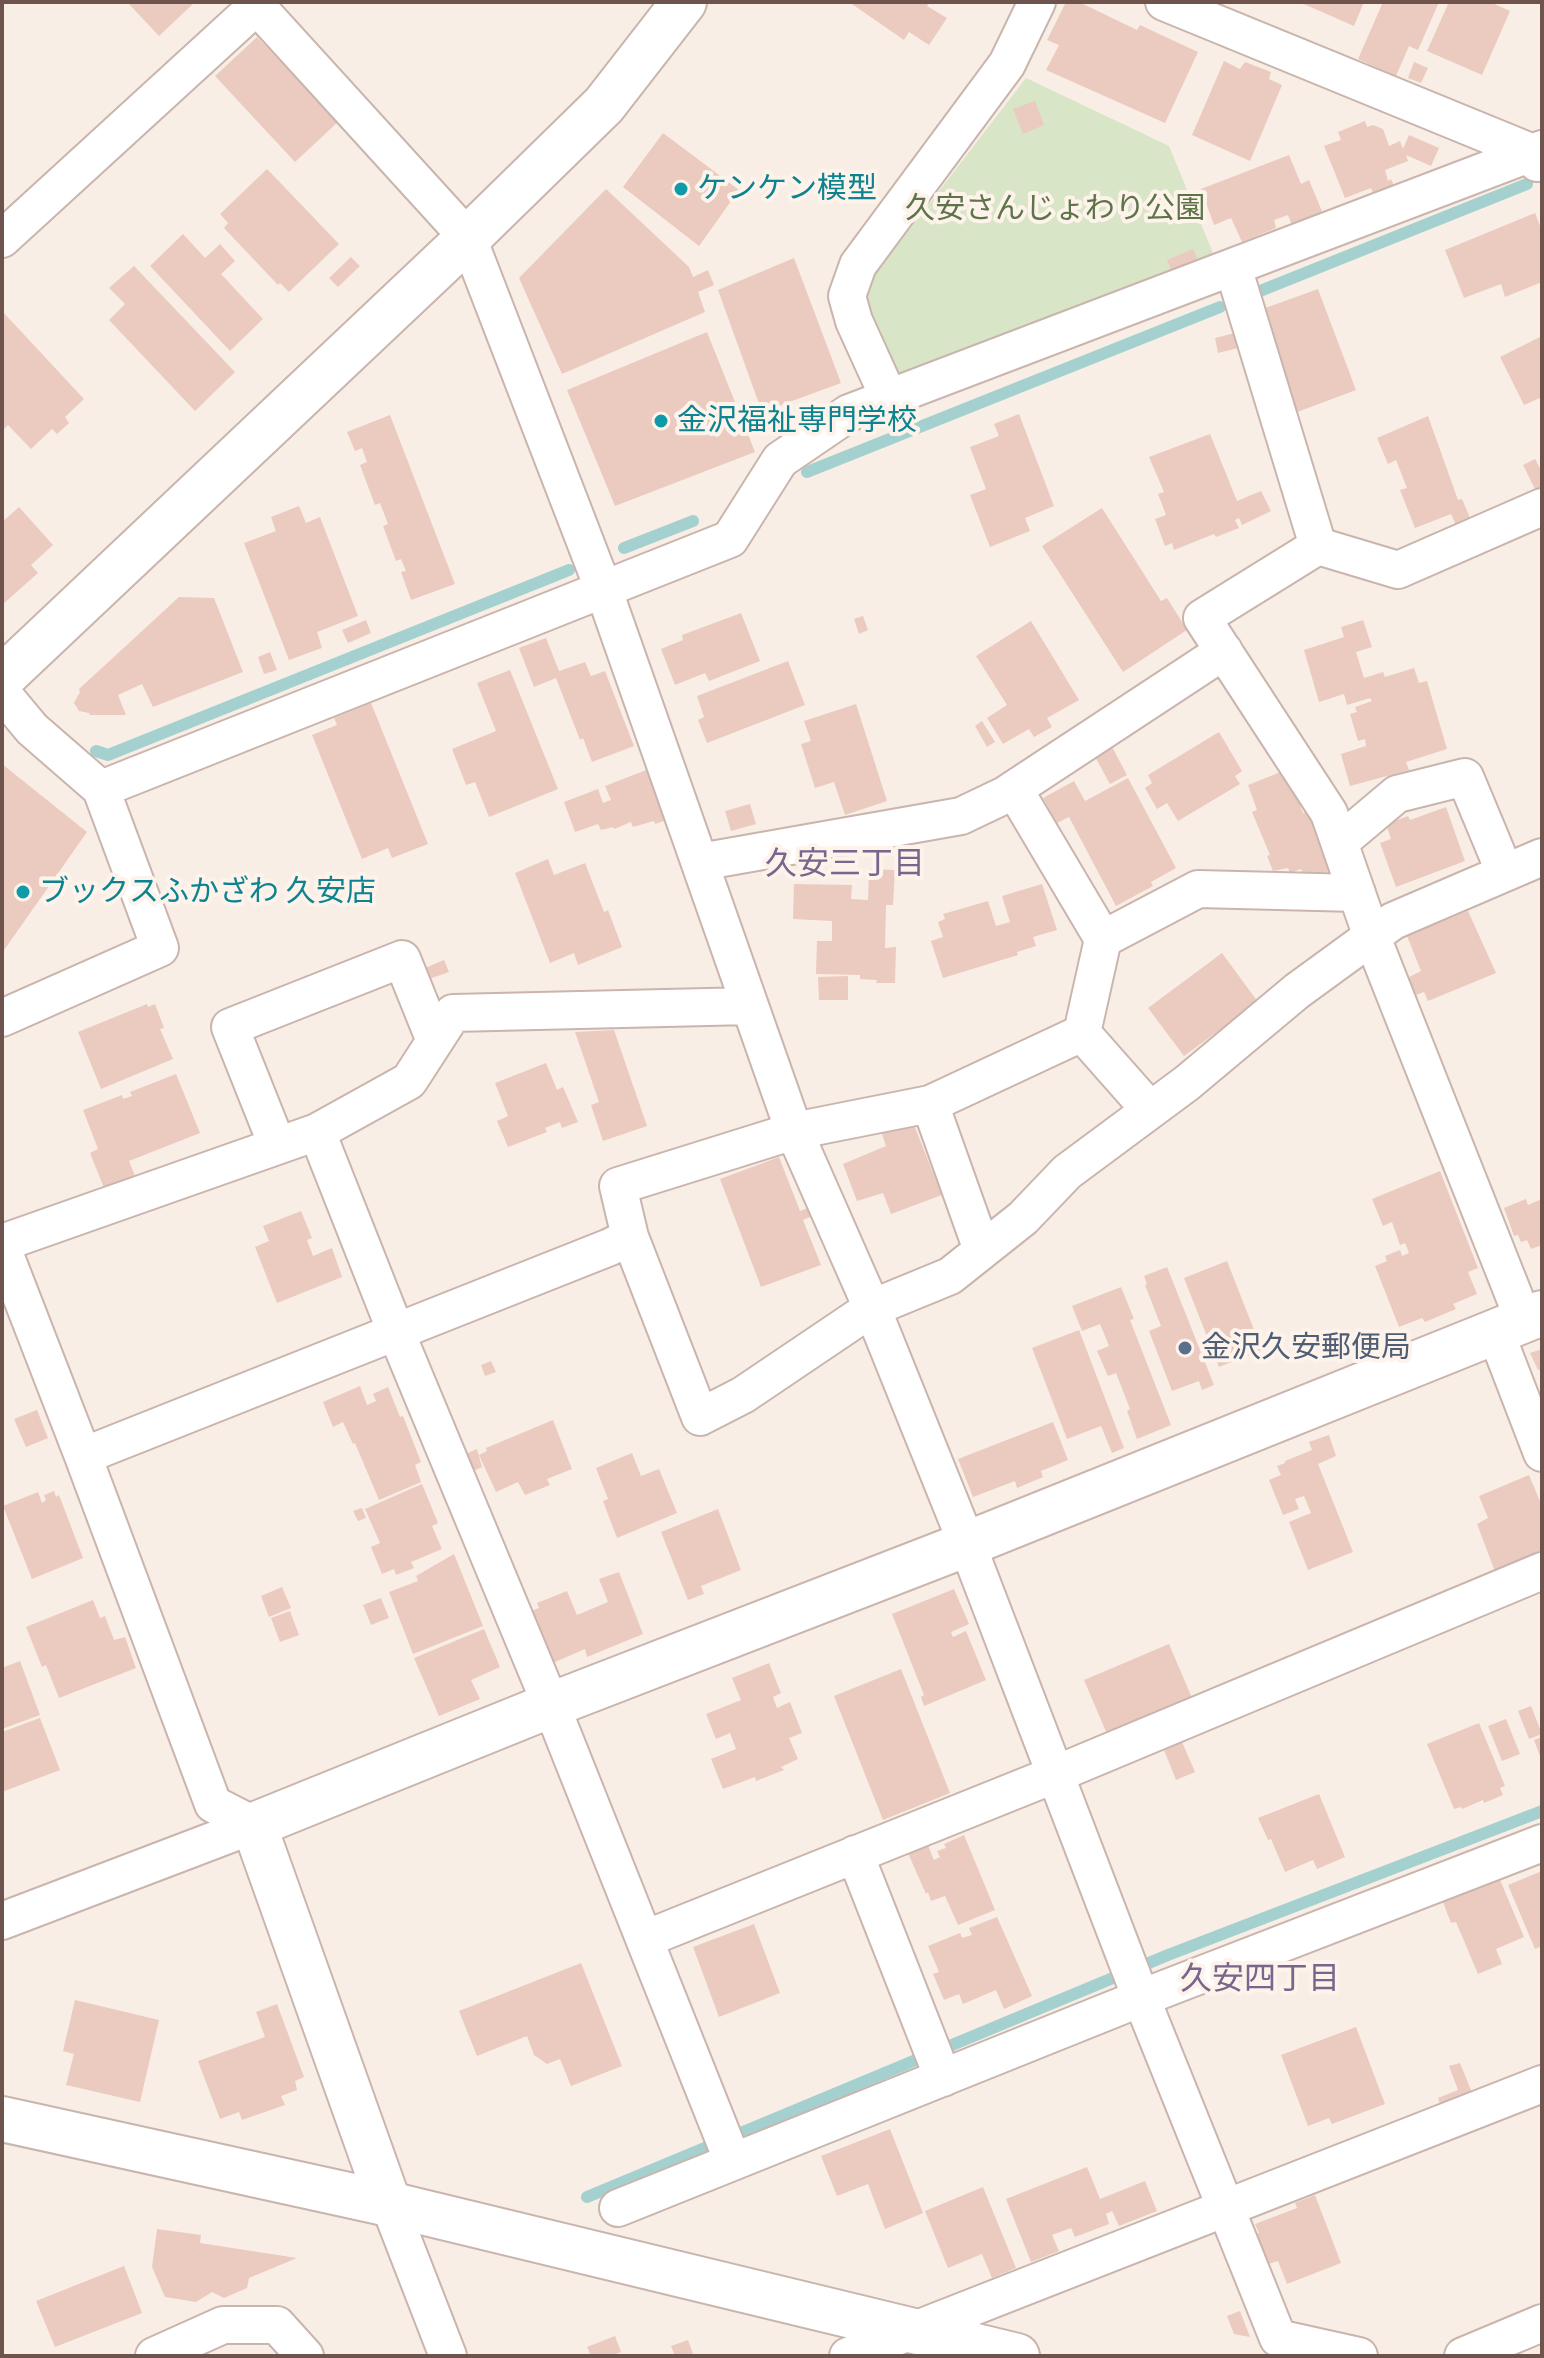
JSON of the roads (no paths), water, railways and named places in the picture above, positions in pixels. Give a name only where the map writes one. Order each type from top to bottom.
[{"type":"street","points":[[2,678],[468,238],[604,105],[684,2]]},
{"type":"street","points":[[889,398],[854,321],[847,296],[858,265],[1007,64],[1037,2]]},
{"type":"street","points":[[1164,2],[1539,159]]},
{"type":"street","points":[[2,239],[257,3],[468,238],[603,588],[794,1131],[872,1308],[967,1544],[1134,1980],[1278,2338],[1359,2356]]},
{"type":"street","points":[[101,789],[730,539],[780,460],[849,413],[1233,267],[1539,159]]},
{"type":"street","points":[[1233,267],[1318,546]]},
{"type":"street","points":[[1542,507],[1398,570],[1318,546],[1202,618],[1329,813],[1372,937],[1520,1322],[1542,1453]]},
{"type":"street","points":[[700,862],[961,816],[1014,789],[1224,651]]},
{"type":"street","points":[[2,693],[32,729],[101,789],[160,948],[2,1018]]},
{"type":"street","points":[[1340,842],[1397,794],[1465,777],[1505,873]]},
{"type":"street","points":[[1014,789],[1103,939],[1082,1033]]},
{"type":"street","points":[[1082,1033],[930,1104],[794,1131],[618,1186],[630,1237],[700,1417],[743,1395],[872,1308],[950,1276],[1023,1218],[1067,1172],[1187,1083],[1297,991],[1393,921],[1542,857]]},
{"type":"street","points":[[1103,939],[1198,889],[1357,893]]},
{"type":"street","points":[[277,1145],[230,1027],[402,959],[435,1041]]},
{"type":"street","points":[[438,2350],[254,1825],[213,1804],[2,1245],[317,1132],[409,1081],[453,1013],[750,1006]]},
{"type":"street","points":[[1082,1033],[1150,1110]]},
{"type":"street","points":[[930,1104],[982,1250]]},
{"type":"street","points":[[317,1132],[727,2147]]},
{"type":"street","points":[[83,1456],[630,1237]]},
{"type":"street","points":[[2,1921],[967,1544],[1520,1322]]},
{"type":"street","points":[[645,1939],[1056,1774],[1542,1571]]},
{"type":"street","points":[[618,2208],[727,2147],[1134,1980],[1542,1843]]},
{"type":"street","points":[[855,1854],[936,2062]]},
{"type":"street","points":[[848,2356],[1542,2084]]},
{"type":"street","points":[[2,2119],[389,2204],[1017,2356]]},
{"type":"street","points":[[1463,2356],[1542,2323]]},
{"type":"street","points":[[154,2356],[223,2325],[277,2325],[305,2356]]},
{"type":"waterway","points":[[1255,293],[1527,184]]},
{"type":"waterway","points":[[807,472],[1220,307]]},
{"type":"waterway","points":[[624,548],[693,521]]},
{"type":"waterway","points":[[96,751],[108,755],[569,570]]},
{"type":"waterway","points":[[587,2197],[1168,1955],[1542,1811]]},
{"type":"place","name":"ケンケン模型","points":[[681,189]]},
{"type":"place","name":"金沢福祉専門学校","points":[[661,421]]},
{"type":"place","name":"ブックスふかざわ 久安店","points":[[23,892]]},
{"type":"place","name":"金沢久安郵便局","points":[[1185,1348]]},
{"type":"district","name":"久安三丁目","points":[[845,865]]},
{"type":"district","name":"久安四丁目","points":[[1260,1980]]},
{"type":"park label","name":"久安さんじょわり公園","points":[[1055,209]]}]
